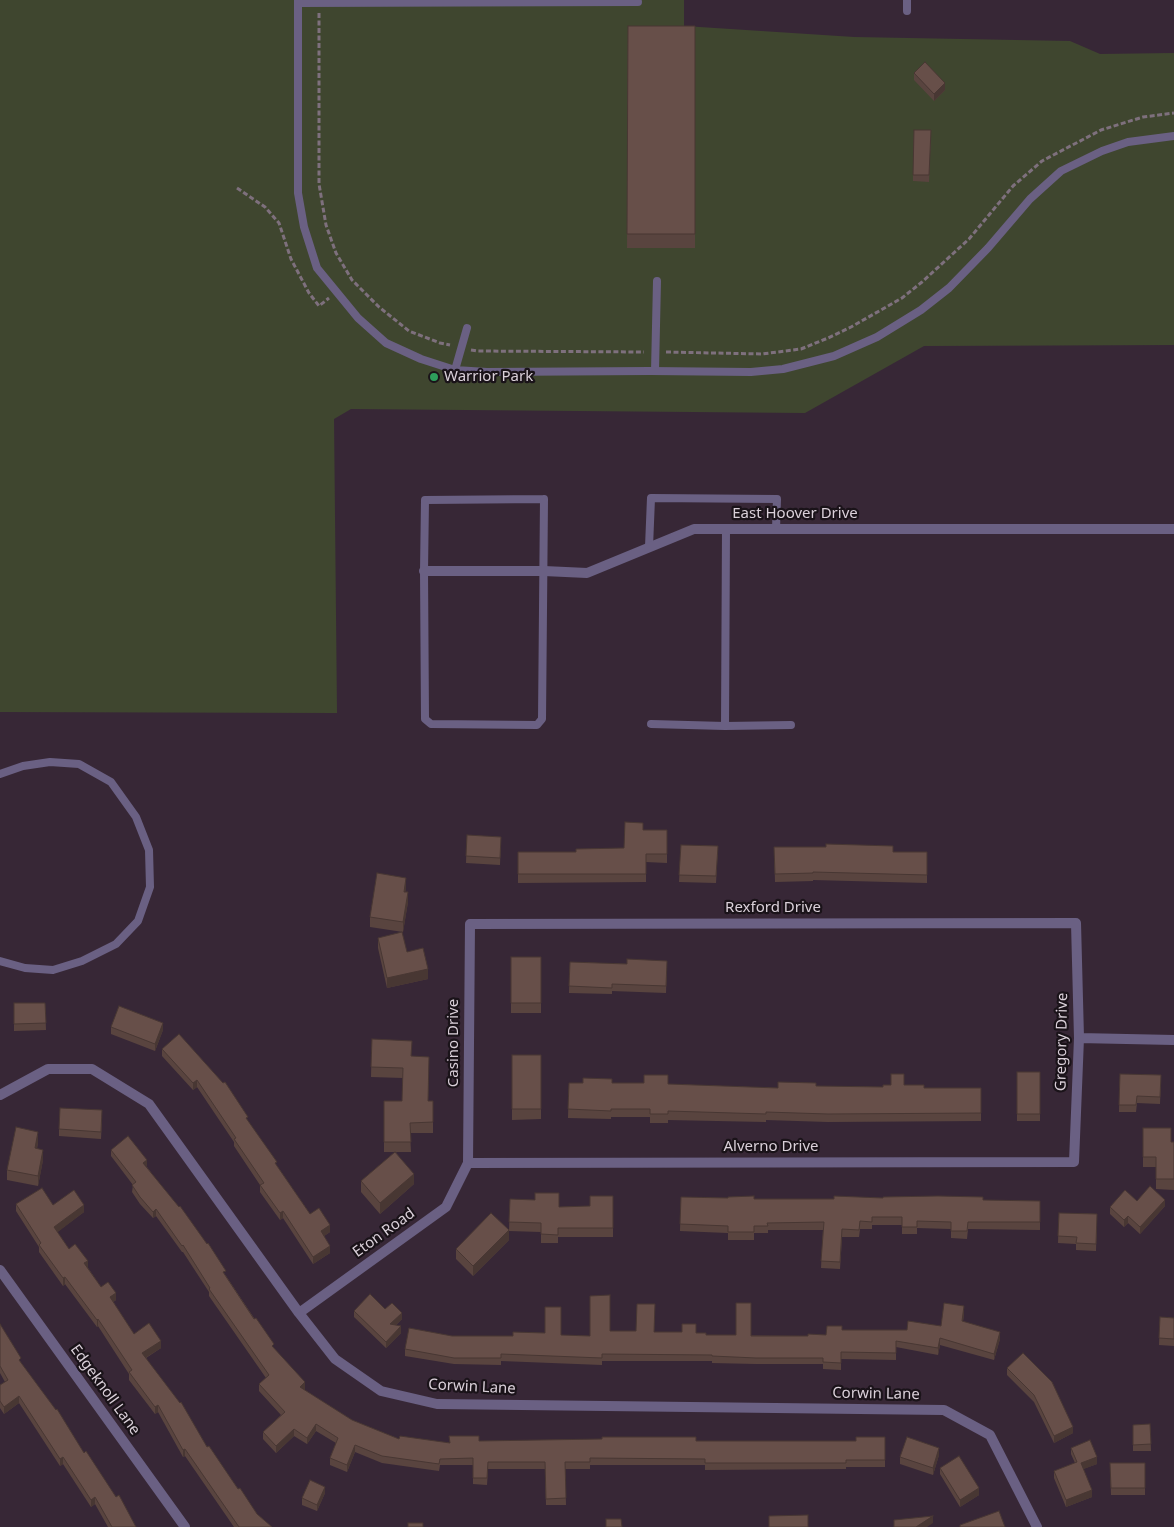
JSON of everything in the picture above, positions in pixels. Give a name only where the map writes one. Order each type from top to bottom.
[{"type":"street","name":"East Hoover Drive","points":[[424,571],[587,573],[694,529],[1174,529]]},
{"type":"street","name":"Rexford Drive","points":[[470,924],[1076,922]]},
{"type":"street","name":"Gregory Drive","points":[[1074,1162],[1079,1038],[1076,922]]},
{"type":"street","name":"Casino Drive","points":[[468,1163],[470,924]]},
{"type":"street","points":[[1079,1038],[1174,1040]]},
{"type":"street","name":"Corwin Lane","points":[[0,1095],[48,1069],[92,1069],[149,1104],[299,1313],[335,1358],[381,1391],[437,1404],[944,1410],[990,1435],[1037,1527]]},
{"type":"street","name":"Alverno Drive","points":[[468,1163],[1074,1162]]},
{"type":"street","name":"Eton Road","points":[[299,1313],[446,1207],[468,1163]]},
{"type":"street","name":"Edgeknoll Lane","points":[[0,1270],[185,1527]]},
{"type":"lane","points":[[907,0],[907,11]]},
{"type":"lane","points":[[638,2],[298,2],[298,193],[304,227],[316,268],[358,318],[386,343],[421,359],[455,370],[487,372],[751,372],[783,369],[834,356],[877,337],[921,310],[948,288],[988,248],[1030,199],[1062,171],[1102,151],[1128,142],[1174,136]]},
{"type":"lane","points":[[655,371],[657,281]]},
{"type":"lane","points":[[455,370],[467,328]]},
{"type":"lane","points":[[649,547],[651,498],[777,500],[776,529]]},
{"type":"lane","points":[[544,499],[544,571],[542,719],[537,725],[431,724],[425,719],[425,500],[544,499]]},
{"type":"lane","points":[[725,726],[726,529]]},
{"type":"lane","points":[[651,724],[791,725]]},
{"type":"lane","points":[[0,774],[23,766],[50,762],[79,764],[112,782],[136,817],[149,850],[150,887],[138,921],[116,944],[107,949],[82,961],[53,970],[25,968],[0,960]]},
{"type":"path","points":[[319,2],[320,184],[326,225],[336,253],[352,280],[378,307],[410,331],[440,343],[477,351],[762,354],[802,349],[850,327],[902,298],[969,239],[1013,186],[1042,161],[1101,130],[1143,117],[1174,113]]},
{"type":"path","points":[[236,188],[265,207],[279,224],[291,259],[309,293],[319,306],[352,280]]},
{"type":"green space","name":"Warrior Park","points":[[0,0],[684,0],[684,26],[854,37],[1070,41],[1100,54],[1174,53],[1174,345],[924,346],[805,413],[351,409],[334,419],[337,713],[0,712]]},
{"type":"building","points":[[628,26],[695,26],[695,234],[627,234]]},
{"type":"building","points":[[925,62],[945,83],[934,94],[914,73]]},
{"type":"building","points":[[914,130],[931,130],[929,175],[913,175]]},
{"type":"building","points":[[625,822],[643,823],[643,830],[667,830],[667,854],[646,854],[646,874],[518,874],[518,852],[576,852],[576,849],[624,848]]},
{"type":"building","points":[[467,835],[501,837],[500,858],[466,856]]},
{"type":"building","points":[[826,844],[893,846],[893,852],[927,852],[927,875],[813,872],[775,874],[774,847],[826,847]]},
{"type":"building","points":[[681,845],[718,846],[716,876],[679,875]]},
{"type":"building","points":[[377,873],[406,878],[404,892],[408,892],[403,922],[370,917]]},
{"type":"building","points":[[402,932],[407,952],[423,948],[428,969],[387,978],[378,938]]},
{"type":"building","points":[[511,957],[541,957],[541,1003],[511,1003]]},
{"type":"building","points":[[627,959],[667,961],[666,986],[612,984],[612,988],[569,986],[570,962],[627,964]]},
{"type":"building","points":[[14,1003],[45,1003],[46,1023],[14,1024]]},
{"type":"building","points":[[119,1006],[163,1023],[155,1044],[111,1027]]},
{"type":"building","points":[[179,1034],[223,1083],[225,1082],[248,1117],[246,1118],[310,1214],[319,1208],[330,1225],[321,1231],[330,1246],[313,1257],[283,1211],[280,1213],[260,1185],[264,1183],[197,1080],[193,1083],[162,1049]]},
{"type":"building","points":[[372,1039],[412,1041],[411,1056],[429,1057],[428,1101],[433,1101],[433,1122],[410,1123],[411,1142],[384,1142],[384,1101],[402,1101],[403,1068],[371,1067]]},
{"type":"building","points":[[512,1055],[541,1055],[541,1109],[512,1109]]},
{"type":"building","points":[[1017,1072],[1040,1072],[1040,1114],[1017,1114]]},
{"type":"building","points":[[891,1074],[904,1074],[904,1085],[924,1085],[924,1088],[981,1088],[981,1113],[828,1114],[766,1112],[766,1114],[668,1111],[668,1114],[650,1114],[650,1109],[611,1109],[611,1111],[568,1109],[569,1083],[583,1083],[583,1078],[612,1079],[612,1083],[644,1083],[644,1075],[668,1075],[668,1084],[778,1088],[778,1082],[816,1083],[816,1086],[883,1087],[883,1085],[891,1085]]},
{"type":"building","points":[[1120,1074],[1161,1075],[1160,1097],[1137,1096],[1136,1105],[1119,1105]]},
{"type":"building","points":[[60,1108],[102,1110],[101,1132],[59,1129]]},
{"type":"building","points":[[16,1127],[38,1132],[35,1148],[43,1150],[38,1176],[7,1170]]},
{"type":"building","points":[[1143,1128],[1171,1128],[1171,1142],[1174,1142],[1174,1179],[1156,1179],[1156,1157],[1143,1157]]},
{"type":"building","points":[[128,1136],[147,1160],[143,1163],[180,1206],[208,1243],[226,1271],[223,1272],[254,1319],[256,1318],[274,1344],[272,1346],[305,1382],[300,1387],[352,1420],[399,1439],[400,1436],[450,1443],[449,1436],[479,1436],[479,1441],[602,1439],[602,1437],[696,1437],[696,1441],[856,1441],[856,1437],[885,1437],[885,1460],[846,1460],[846,1463],[705,1463],[705,1459],[590,1458],[590,1462],[565,1462],[566,1498],[546,1499],[545,1462],[488,1462],[487,1478],[473,1478],[473,1458],[440,1459],[439,1464],[382,1456],[355,1445],[347,1465],[330,1458],[338,1438],[316,1424],[307,1438],[294,1429],[276,1446],[263,1432],[285,1412],[259,1384],[269,1375],[209,1289],[183,1245],[156,1209],[153,1212],[140,1197],[132,1185],[136,1182],[111,1150]]},
{"type":"building","points":[[395,1152],[414,1174],[380,1203],[361,1181]]},
{"type":"building","points":[[1150,1186],[1165,1200],[1140,1227],[1128,1216],[1124,1220],[1110,1207],[1125,1190],[1137,1201]]},
{"type":"building","points":[[42,1188],[53,1205],[74,1190],[84,1205],[54,1227],[69,1249],[75,1244],[88,1261],[84,1263],[101,1287],[108,1282],[116,1293],[110,1297],[134,1334],[149,1323],[161,1341],[142,1353],[181,1402],[207,1447],[209,1446],[238,1489],[240,1488],[257,1514],[272,1527],[239,1527],[185,1449],[183,1450],[158,1405],[155,1407],[129,1372],[132,1370],[98,1319],[65,1277],[63,1278],[39,1245],[41,1243],[16,1204]]},
{"type":"building","points":[[535,1193],[559,1193],[559,1207],[590,1206],[590,1196],[613,1196],[613,1228],[558,1228],[558,1235],[541,1234],[541,1223],[509,1222],[510,1199],[535,1200]]},
{"type":"building","points":[[754,1196],[754,1199],[834,1199],[834,1196],[883,1198],[938,1196],[983,1197],[983,1200],[1040,1201],[1040,1222],[968,1222],[967,1231],[951,1231],[951,1222],[917,1221],[917,1227],[902,1227],[902,1217],[872,1217],[872,1222],[860,1221],[859,1230],[842,1229],[840,1262],[821,1261],[824,1222],[767,1223],[768,1226],[754,1226],[754,1232],[728,1232],[728,1226],[680,1224],[681,1197],[728,1198]]},
{"type":"building","points":[[491,1213],[509,1230],[473,1266],[456,1249]]},
{"type":"building","points":[[1059,1213],[1097,1214],[1096,1244],[1076,1243],[1077,1237],[1058,1236]]},
{"type":"building","points":[[370,1294],[385,1309],[392,1303],[402,1313],[390,1324],[401,1326],[386,1342],[354,1311]]},
{"type":"building","points":[[610,1295],[610,1331],[636,1331],[637,1304],[655,1304],[654,1332],[682,1332],[682,1324],[696,1324],[696,1333],[736,1335],[736,1303],[751,1303],[751,1336],[808,1336],[808,1334],[826,1335],[827,1326],[842,1326],[842,1330],[907,1330],[908,1321],[941,1326],[944,1303],[964,1306],[962,1321],[1000,1332],[994,1354],[940,1338],[938,1348],[896,1341],[896,1353],[841,1352],[841,1363],[823,1362],[823,1358],[756,1358],[712,1355],[602,1354],[602,1358],[501,1354],[501,1358],[454,1358],[405,1349],[409,1328],[452,1336],[513,1336],[513,1332],[545,1333],[545,1307],[561,1307],[561,1335],[590,1336],[590,1296]]},
{"type":"building","points":[[1160,1317],[1174,1318],[1174,1339],[1159,1338]]},
{"type":"building","points":[[0,1324],[21,1358],[19,1360],[57,1409],[84,1453],[86,1451],[116,1497],[119,1495],[136,1527],[112,1527],[95,1497],[91,1500],[63,1457],[60,1459],[19,1396],[4,1407],[0,1401],[0,1385],[8,1380],[0,1366]]},
{"type":"building","points":[[1023,1353],[1052,1382],[1073,1427],[1054,1436],[1034,1395],[1007,1368]]},
{"type":"building","points":[[1150,1424],[1151,1444],[1133,1445],[1133,1425]]},
{"type":"building","points":[[907,1437],[939,1448],[933,1468],[900,1457]]},
{"type":"building","points":[[1090,1440],[1097,1457],[1081,1463],[1092,1490],[1066,1500],[1054,1471],[1077,1462],[1071,1448]]},
{"type":"building","points":[[959,1456],[979,1488],[960,1500],[940,1468]]},
{"type":"building","points":[[1110,1463],[1145,1463],[1145,1488],[1111,1488]]},
{"type":"building","points":[[310,1480],[325,1487],[317,1505],[302,1498]]},
{"type":"building","points":[[999,1511],[1005,1527],[960,1527],[960,1525]]},
{"type":"building","points":[[808,1515],[808,1527],[769,1527],[769,1516]]},
{"type":"building","points":[[933,1516],[916,1527],[894,1527],[894,1520]]},
{"type":"building","points":[[606,1519],[621,1519],[622,1527],[606,1527]]},
{"type":"building","points":[[408,1523],[423,1523],[423,1527],[408,1527]]},
{"type":"place","name":"Warrior Park","points":[[434,377]]}]
